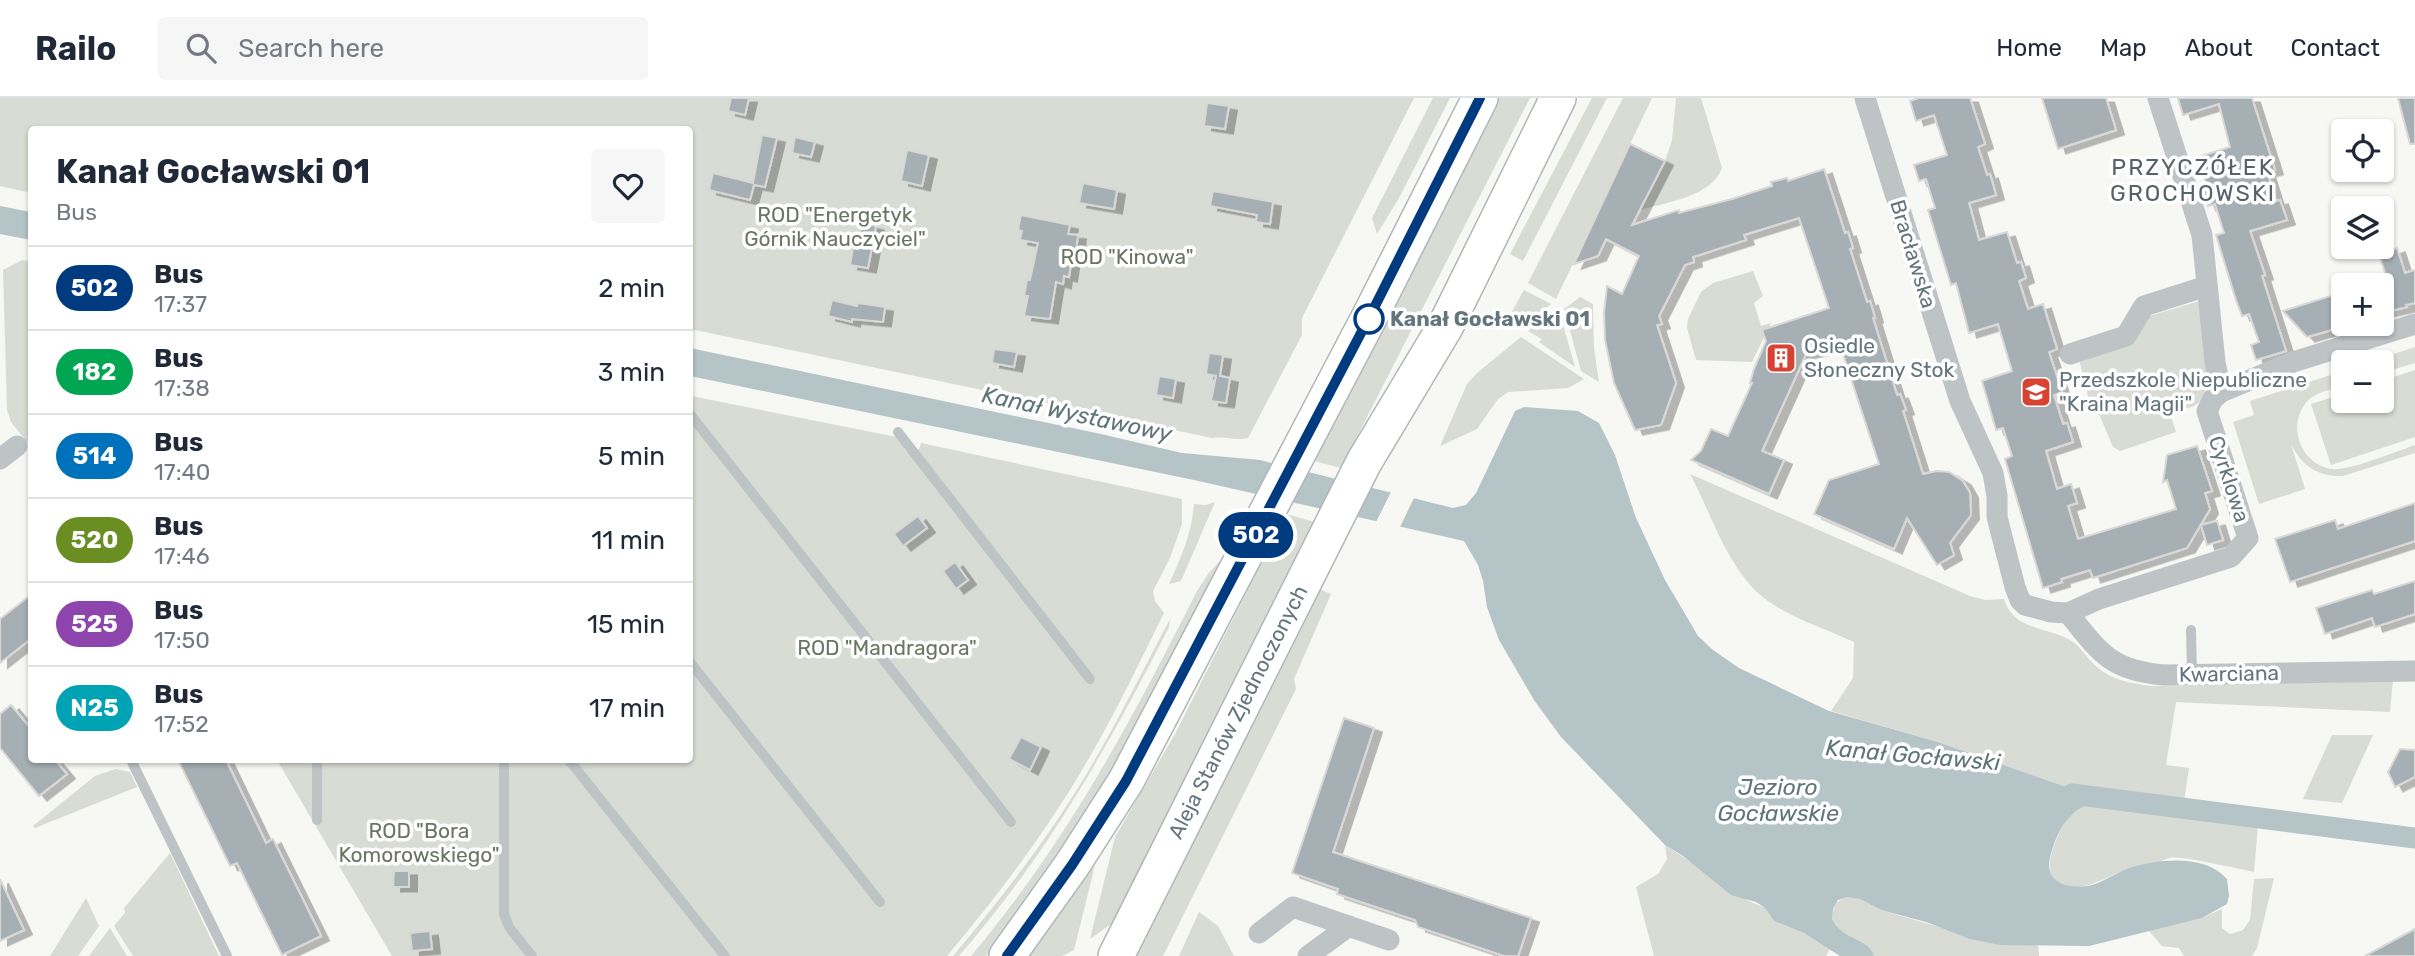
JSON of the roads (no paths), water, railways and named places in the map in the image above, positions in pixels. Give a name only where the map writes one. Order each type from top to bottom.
[{"type":"main road","points":[[1007,956],[1065,875],[1126,781],[1263,523],[1480,98]]},
{"type":"main road","name":"Aleja Stanów Zjednoczonych","points":[[1116,956],[1364,462],[1445,327],[1557,99]]},
{"type":"street","name":"Bracławska","points":[[1865,98],[1960,401],[1993,473],[1997,517],[2020,600],[2032,608],[2068,613]]},
{"type":"street","points":[[2158,98],[2202,235],[2215,362],[2221,392],[2292,362],[2415,324]]},
{"type":"street","points":[[2070,355],[2126,336],[2144,306],[2207,286]]},
{"type":"street","name":"Cyrklowa","points":[[2068,613],[2099,599],[2231,557],[2248,538],[2207,411],[2213,399],[2221,392]]},
{"type":"street","points":[[0,459],[17,446]]},
{"type":"street","name":"Kwarciana","points":[[2068,613],[2099,650],[2118,666],[2139,673],[2192,675],[2415,671]]},
{"type":"street","points":[[1259,933],[1293,907],[1389,940]]},
{"type":"street","points":[[1308,956],[1349,926]]},
{"type":"lane","points":[[693,418],[1012,822]]},
{"type":"lane","points":[[898,432],[1090,679]]},
{"type":"lane","points":[[2190,630],[2192,675]]},
{"type":"lane","points":[[693,666],[880,902]]},
{"type":"lane","points":[[132,763],[227,956]]},
{"type":"lane","points":[[317,763],[317,820]]},
{"type":"lane","points":[[504,763],[504,914],[509,927],[532,956]]},
{"type":"lane","points":[[571,763],[725,956]]},
{"type":"water","points":[[0,206],[28,211],[28,239],[0,234]]},
{"type":"water","name":"Jezioro Gocławskie","points":[[693,349],[1182,453],[1260,460],[1453,508],[1466,505],[1476,493],[1515,411],[1524,407],[1578,411],[1599,423],[1615,455],[1636,518],[1665,580],[1698,636],[1713,650],[1739,668],[1829,711],[1938,742],[2075,790],[2100,791],[2099,802],[2080,808],[2072,814],[2056,839],[2049,867],[2051,874],[2061,883],[2084,886],[2144,864],[2195,862],[2207,865],[2227,879],[2227,904],[2202,918],[2089,946],[2000,945],[1970,939],[1926,922],[1881,910],[1860,899],[1847,897],[1838,900],[1832,919],[1843,932],[1867,946],[1874,956],[1840,956],[1804,933],[1774,921],[1765,908],[1756,902],[1731,895],[1683,856],[1665,845],[1561,737],[1534,700],[1499,640],[1487,607],[1478,565],[1464,541],[1194,480],[693,377]]},
{"type":"waterway","name":"Kanał Gocławski","points":[[2072,794],[2415,838]]},
{"type":"place","name":"Kanał Gocławski 01","points":[[1369,319]]},
{"type":"place","name":"Osiedle Słoneczny Stok","points":[[1781,358]]},
{"type":"place","name":"Przedszkole Niepubliczne \"Kraina Magii\"","points":[[2036,392]]},
{"type":"district","name":"PRZYCZÓŁEK GROCHOWSKI","points":[[2193,180]]},
{"type":"park label","name":"ROD \"Energetyk Górnik Nauczyciel\"","points":[[835,227]]},
{"type":"park label","name":"ROD \"Kinowa\"","points":[[1127,257]]},
{"type":"park label","name":"ROD \"Mandragora\"","points":[[887,648]]},
{"type":"park label","name":"ROD \"Bora Komorowskiego\"","points":[[419,843]]},
{"type":"water label","name":"Kanał Wystawowy","points":[[1077,414]]}]
